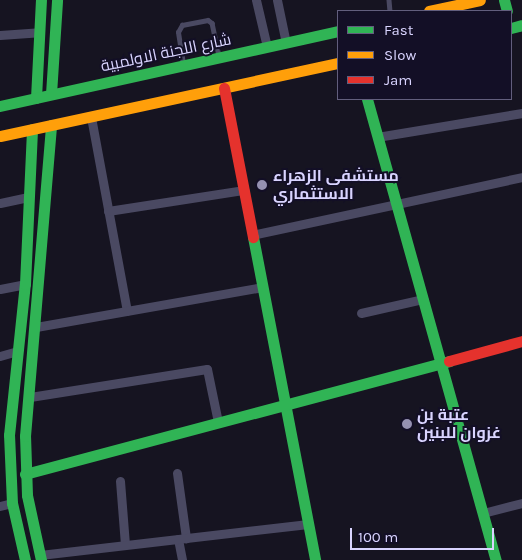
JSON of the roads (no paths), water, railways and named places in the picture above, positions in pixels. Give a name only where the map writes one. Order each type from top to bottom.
[{"type":"street","points":[[36,98],[41,0]]},
{"type":"street","points":[[52,94],[57,0]]},
{"type":"street","points":[[256,0],[267,47]]},
{"type":"street","points":[[277,0],[286,43]]},
{"type":"street","points":[[430,10],[444,4],[480,0]]},
{"type":"street","name":"شارع اللجنة الاولمبية","points":[[0,106],[337,31]]},
{"type":"street","points":[[0,35],[39,32]]},
{"type":"street","points":[[0,136],[337,64]]},
{"type":"street","points":[[224,88],[315,560]]},
{"type":"street","points":[[367,100],[496,560]]},
{"type":"street","points":[[377,136],[522,113]]},
{"type":"street","points":[[91,117],[127,310]]},
{"type":"street","points":[[51,125],[36,327],[25,436],[25,474],[41,557],[125,545],[308,524]]},
{"type":"street","points":[[25,560],[12,503],[6,430],[18,351],[25,284],[32,129]]},
{"type":"street","points":[[252,235],[522,178]]},
{"type":"street","points":[[108,211],[244,190]]},
{"type":"street","points":[[0,203],[29,197]]},
{"type":"street","points":[[0,289],[25,284]]},
{"type":"street","points":[[36,327],[262,286]]},
{"type":"street","points":[[361,313],[423,299]]},
{"type":"street","points":[[25,474],[522,341]]},
{"type":"street","points":[[0,356],[18,351]]},
{"type":"street","points":[[30,397],[207,369],[218,422]]},
{"type":"street","points":[[6,430],[25,436]]},
{"type":"street","points":[[177,473],[182,560]]},
{"type":"street","points":[[120,481],[125,545]]},
{"type":"street","points":[[0,506],[12,503]]},
{"type":"street","points":[[483,514],[522,503]]},
{"type":"lane","points":[[183,65],[178,32],[182,24],[208,20],[212,23],[220,57]]},
{"type":"place","name":"مستشفى الزهراء الاستثماري","points":[[262,185]]},
{"type":"place","name":"عتبة بن غزوان للبنين","points":[[407,424]]}]
